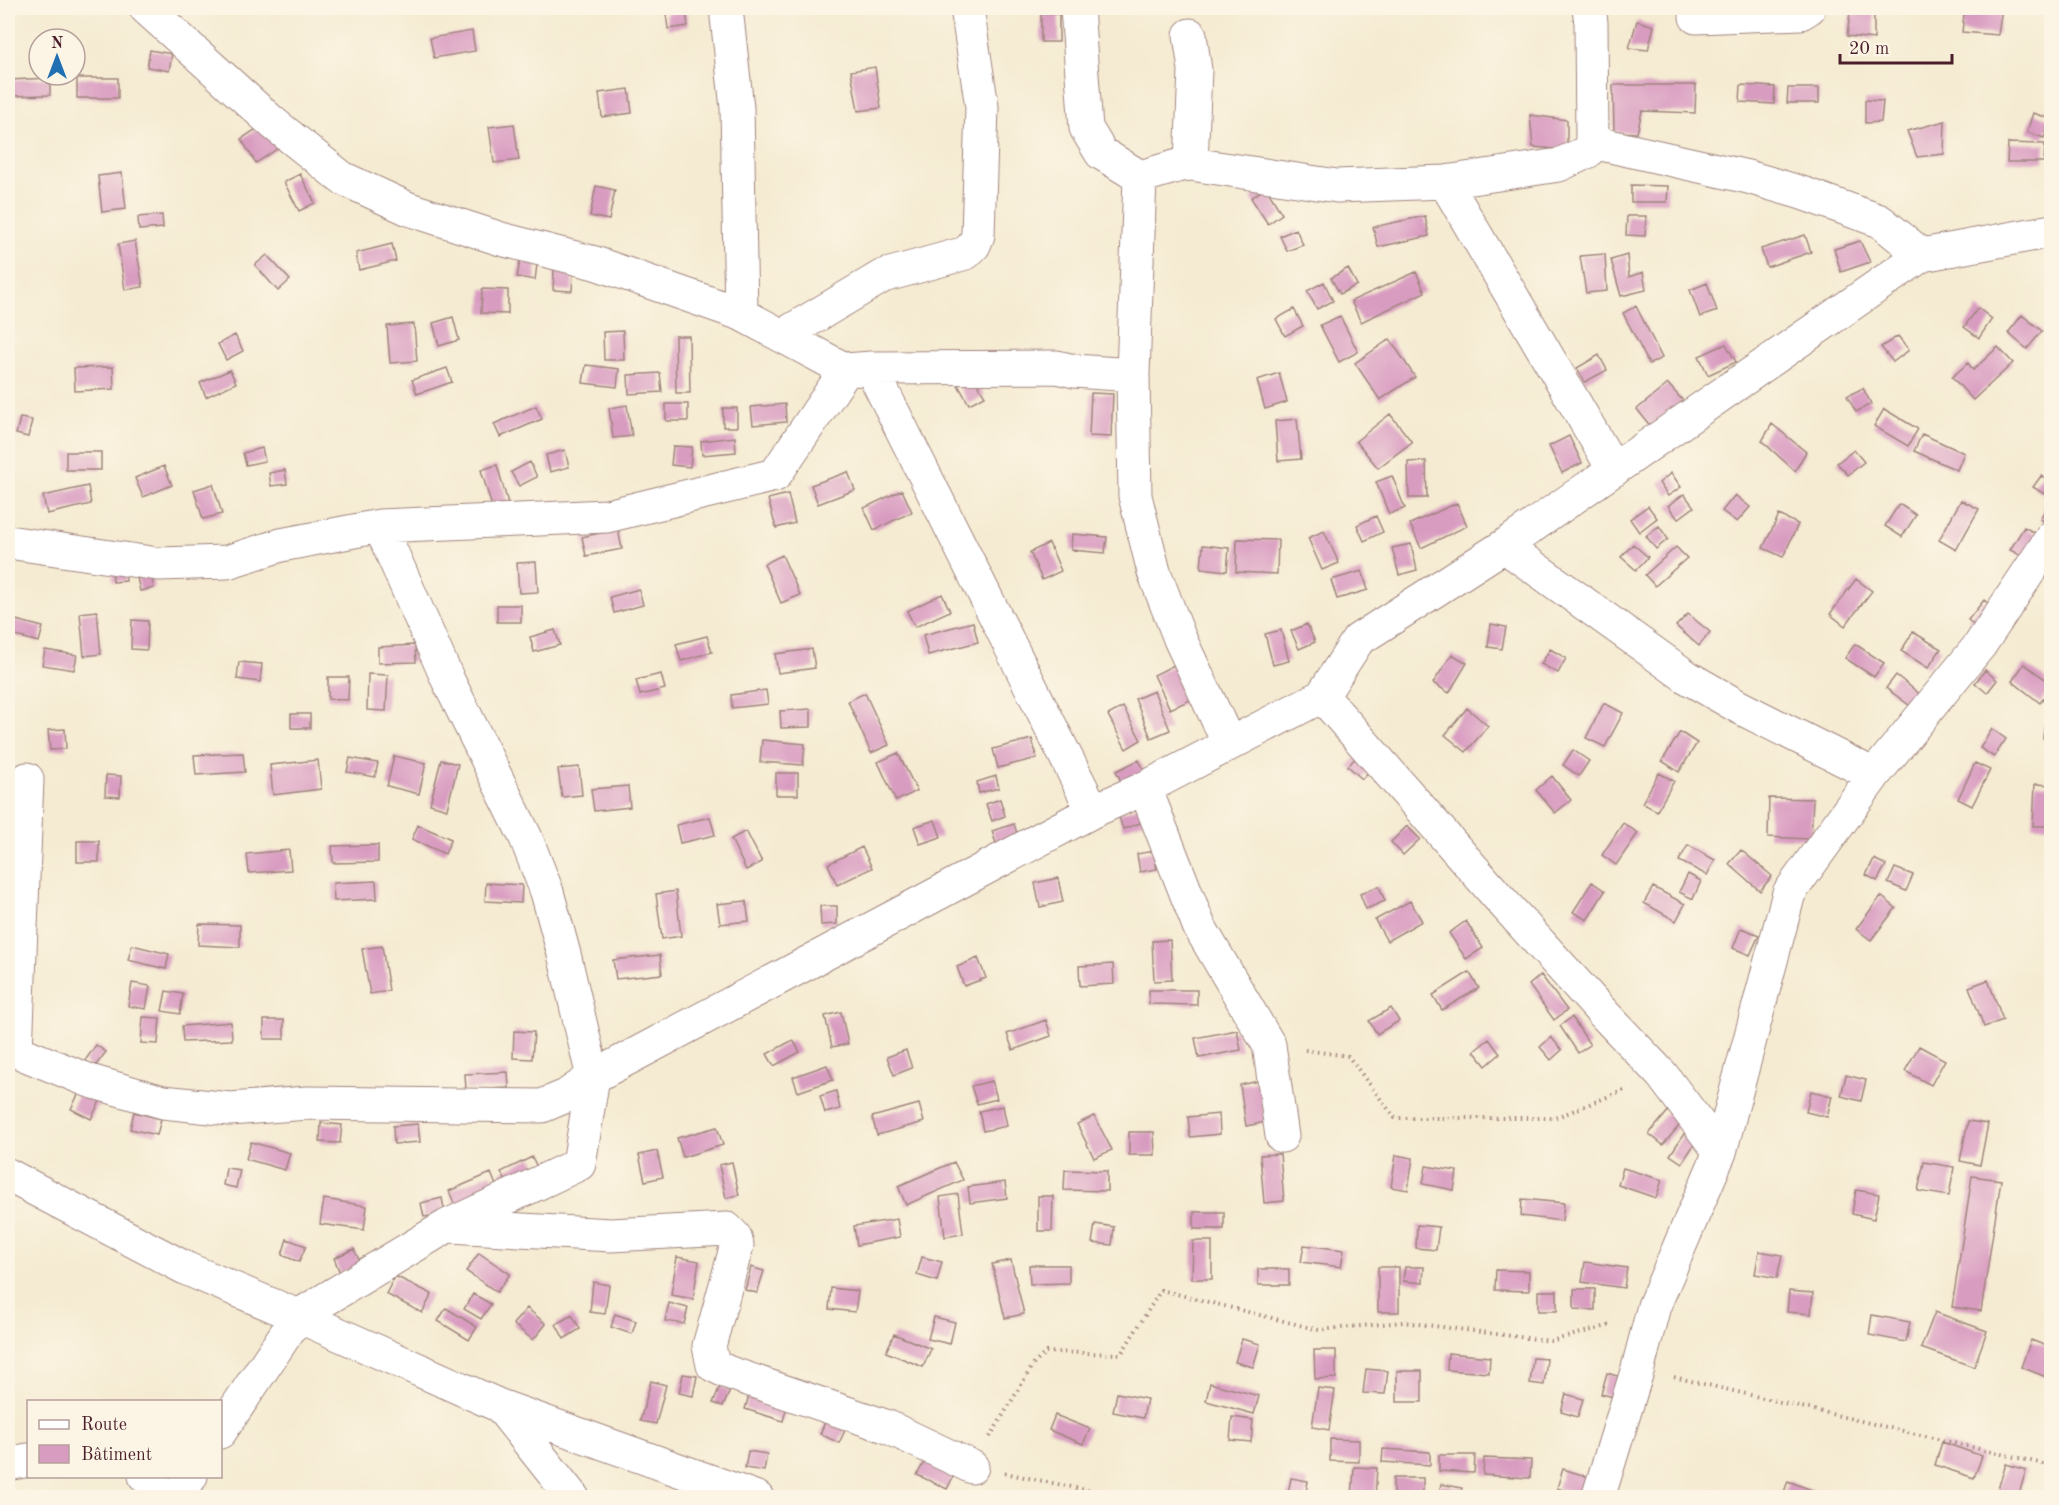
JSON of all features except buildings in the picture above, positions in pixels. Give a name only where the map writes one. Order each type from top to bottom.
[{"type":"street","points":[[146,8],[273,123],[342,178],[409,209],[501,239],[595,263],[741,314],[782,336],[859,369],[1057,367],[1074,371],[1133,375]]},
{"type":"street","points":[[726,8],[737,108],[741,314]]},
{"type":"street","points":[[782,336],[883,276],[966,253],[974,245],[978,235],[982,107],[967,8]]},
{"type":"street","points":[[1077,8],[1086,128],[1101,153],[1140,177],[1191,164],[1337,186],[1445,182],[1559,165],[1587,152],[1592,142],[1592,22],[1589,8]]},
{"type":"street","points":[[1696,17],[1802,13],[1809,8]]},
{"type":"street","points":[[1190,35],[1195,70],[1191,164]]},
{"type":"street","points":[[1592,142],[1748,177],[1802,193],[1880,221],[1922,255]]},
{"type":"street","points":[[1140,177],[1133,375],[1135,496],[1154,572],[1180,639],[1229,744]]},
{"type":"street","points":[[1445,182],[1614,470]]},
{"type":"street","points":[[27,779],[12,1050],[90,1081],[163,1102],[230,1109],[308,1103],[542,1106],[566,1096],[593,1077],[1093,811],[1144,788],[1322,696],[1358,640],[1504,546],[1922,255],[2052,231]]},
{"type":"street","points":[[8,542],[158,564],[227,562],[280,545],[380,526],[607,516],[774,475],[859,369]]},
{"type":"street","points":[[859,369],[1093,811]]},
{"type":"street","points":[[222,1429],[298,1316],[447,1226],[579,1164],[593,1077],[547,892],[526,838],[448,680],[380,526]]},
{"type":"street","points":[[1598,1497],[1638,1368],[1654,1306],[1720,1152],[1789,893],[1874,775],[1980,645],[2052,537]]},
{"type":"street","points":[[1504,546],[1687,676],[1739,707],[1874,775]]},
{"type":"street","points":[[1322,696],[1499,898],[1662,1075],[1720,1152]]},
{"type":"street","points":[[1144,788],[1199,926],[1269,1045],[1282,1136]]},
{"type":"street","points":[[8,1175],[187,1269],[500,1406],[757,1497]]},
{"type":"street","points":[[447,1226],[611,1235],[728,1229],[735,1237],[737,1245],[709,1346],[713,1365],[738,1376],[888,1427],[972,1467]]},
{"type":"street","points":[[500,1406],[573,1497]]},
{"type":"street","points":[[8,1464],[27,1460]]},
{"type":"street","points":[[147,1478],[167,1497]]},
{"type":"street","points":[[177,1497],[190,1478]]},
{"type":"path","points":[[1269,1045],[1348,1056],[1395,1118],[1555,1118],[1662,1075]]},
{"type":"path","points":[[1124,1497],[972,1467],[1033,1365],[1046,1352],[1121,1354],[1161,1290],[1319,1330],[1403,1322],[1551,1341],[1605,1327],[1654,1306]]},
{"type":"path","points":[[1638,1368],[2052,1466]]}]
